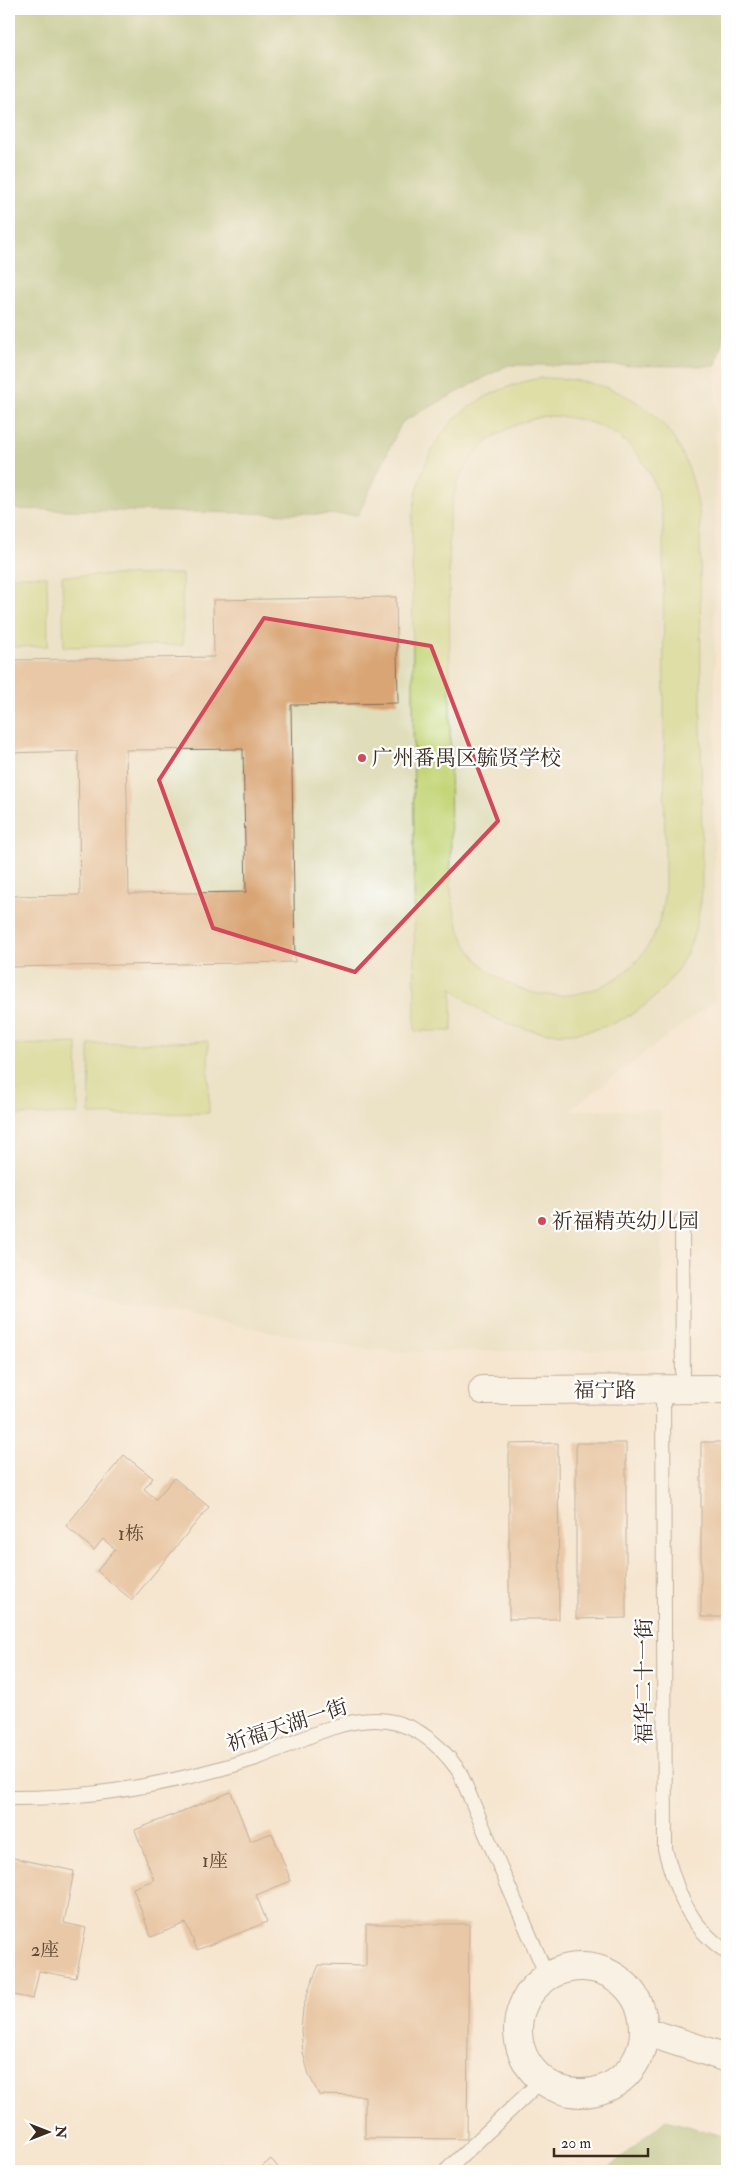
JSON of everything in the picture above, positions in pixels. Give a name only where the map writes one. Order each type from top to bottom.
[{"type":"street","name":"福宁路","points":[[483,1390],[727,1389]]},
{"type":"street","points":[[584,1966],[603,1971],[620,1980],[633,1994],[641,2012],[644,2031],[640,2051],[631,2068],[616,2082],[599,2091],[579,2094],[566,2091],[542,2080],[528,2065],[523,2053],[518,2027],[522,2007],[532,1990],[547,1976],[564,1969],[584,1966]]},
{"type":"street","points":[[644,2031],[727,2058]]},
{"type":"lane","name":"福华二十一街","points":[[682,1220],[673,1390],[665,1849],[675,1888],[696,1924],[727,1952]]},
{"type":"lane","name":"祈福天湖一街","points":[[9,1798],[108,1792],[183,1778],[256,1758],[351,1722],[376,1720],[401,1724],[424,1734],[444,1751],[459,1771],[547,1976]]},
{"type":"lane","points":[[446,2171],[542,2080]]},
{"type":"highlighted area","points":[[264,618],[431,646],[498,821],[355,972],[213,928],[159,780]]},
{"type":"shaded area","name":"广州番禺区毓贤学校","points":[[508,365],[716,366],[714,1001],[570,1110],[661,1110],[663,1350],[404,1352],[362,1349],[55,1291],[9,1246],[9,509],[358,515],[402,422]]},
{"type":"green space","points":[[9,9],[727,9],[727,321],[716,366],[508,365],[402,422],[358,515],[9,509]]},
{"type":"green space","points":[[540,378],[574,380],[604,387],[630,398],[652,413],[670,433],[684,458],[694,487],[700,520],[701,902],[691,944],[675,973],[653,999],[627,1017],[597,1029],[567,1033],[536,1031],[506,1023],[477,1008],[452,987],[452,1031],[415,1031],[412,521],[417,492],[425,466],[435,444],[449,425],[467,409],[488,396],[512,386]],"holes":[[[545,416],[569,418],[591,423],[610,431],[627,443],[641,458],[651,476],[659,498],[663,522],[665,889],[663,906],[655,933],[639,958],[619,976],[595,989],[570,995],[543,995],[517,988],[493,974],[468,947],[460,931],[454,907],[451,890],[449,523],[452,501],[458,482],[466,466],[490,439],[524,422]]]},
{"type":"green space","points":[[182,574],[183,645],[64,647],[62,576]]},
{"type":"green space","points":[[9,576],[47,576],[48,646],[9,647]]},
{"type":"green space","points":[[208,1041],[209,1113],[90,1115],[89,1044]]},
{"type":"green space","points":[[77,1043],[78,1114],[9,1115],[9,1045]]},
{"type":"green space","points":[[666,2120],[727,2137],[727,2171],[605,2171]]},
{"type":"building","points":[[396,597],[398,703],[291,705],[295,962],[9,967],[9,896],[80,895],[78,751],[9,753],[9,660],[214,657],[213,600]],"holes":[[[243,749],[246,892],[129,894],[126,750]]]},
{"type":"building","points":[[701,1442],[727,1442],[727,1617],[701,1617]]},
{"type":"building","points":[[558,1443],[559,1619],[509,1619],[509,1444]]},
{"type":"building","points":[[576,1443],[626,1443],[626,1618],[576,1619]]},
{"type":"building","points":[[124,1455],[153,1478],[144,1489],[156,1499],[174,1478],[209,1507],[132,1600],[97,1571],[115,1549],[103,1539],[94,1550],[66,1526]]},
{"type":"building","points":[[231,1792],[250,1841],[272,1833],[291,1881],[256,1895],[267,1922],[197,1950],[186,1923],[151,1937],[133,1888],[154,1880],[135,1830]]},
{"type":"building","points":[[9,1857],[74,1871],[64,1923],[86,1928],[76,1978],[39,1971],[33,1999],[9,1994]]},
{"type":"building","points":[[366,1924],[469,1924],[467,2139],[365,2138],[365,2096],[319,2095],[309,2075],[303,2053],[301,2030],[303,2008],[310,1986],[319,1965],[366,1966]]},
{"type":"building","points":[[271,2159],[281,2171],[257,2171]]},
{"type":"building","points":[[223,2163],[231,2171],[214,2171]]},
{"type":"place","name":"广州番禺区毓贤学校","points":[[362,758]]},
{"type":"place","name":"祈福精英幼儿园","points":[[542,1221]]}]
